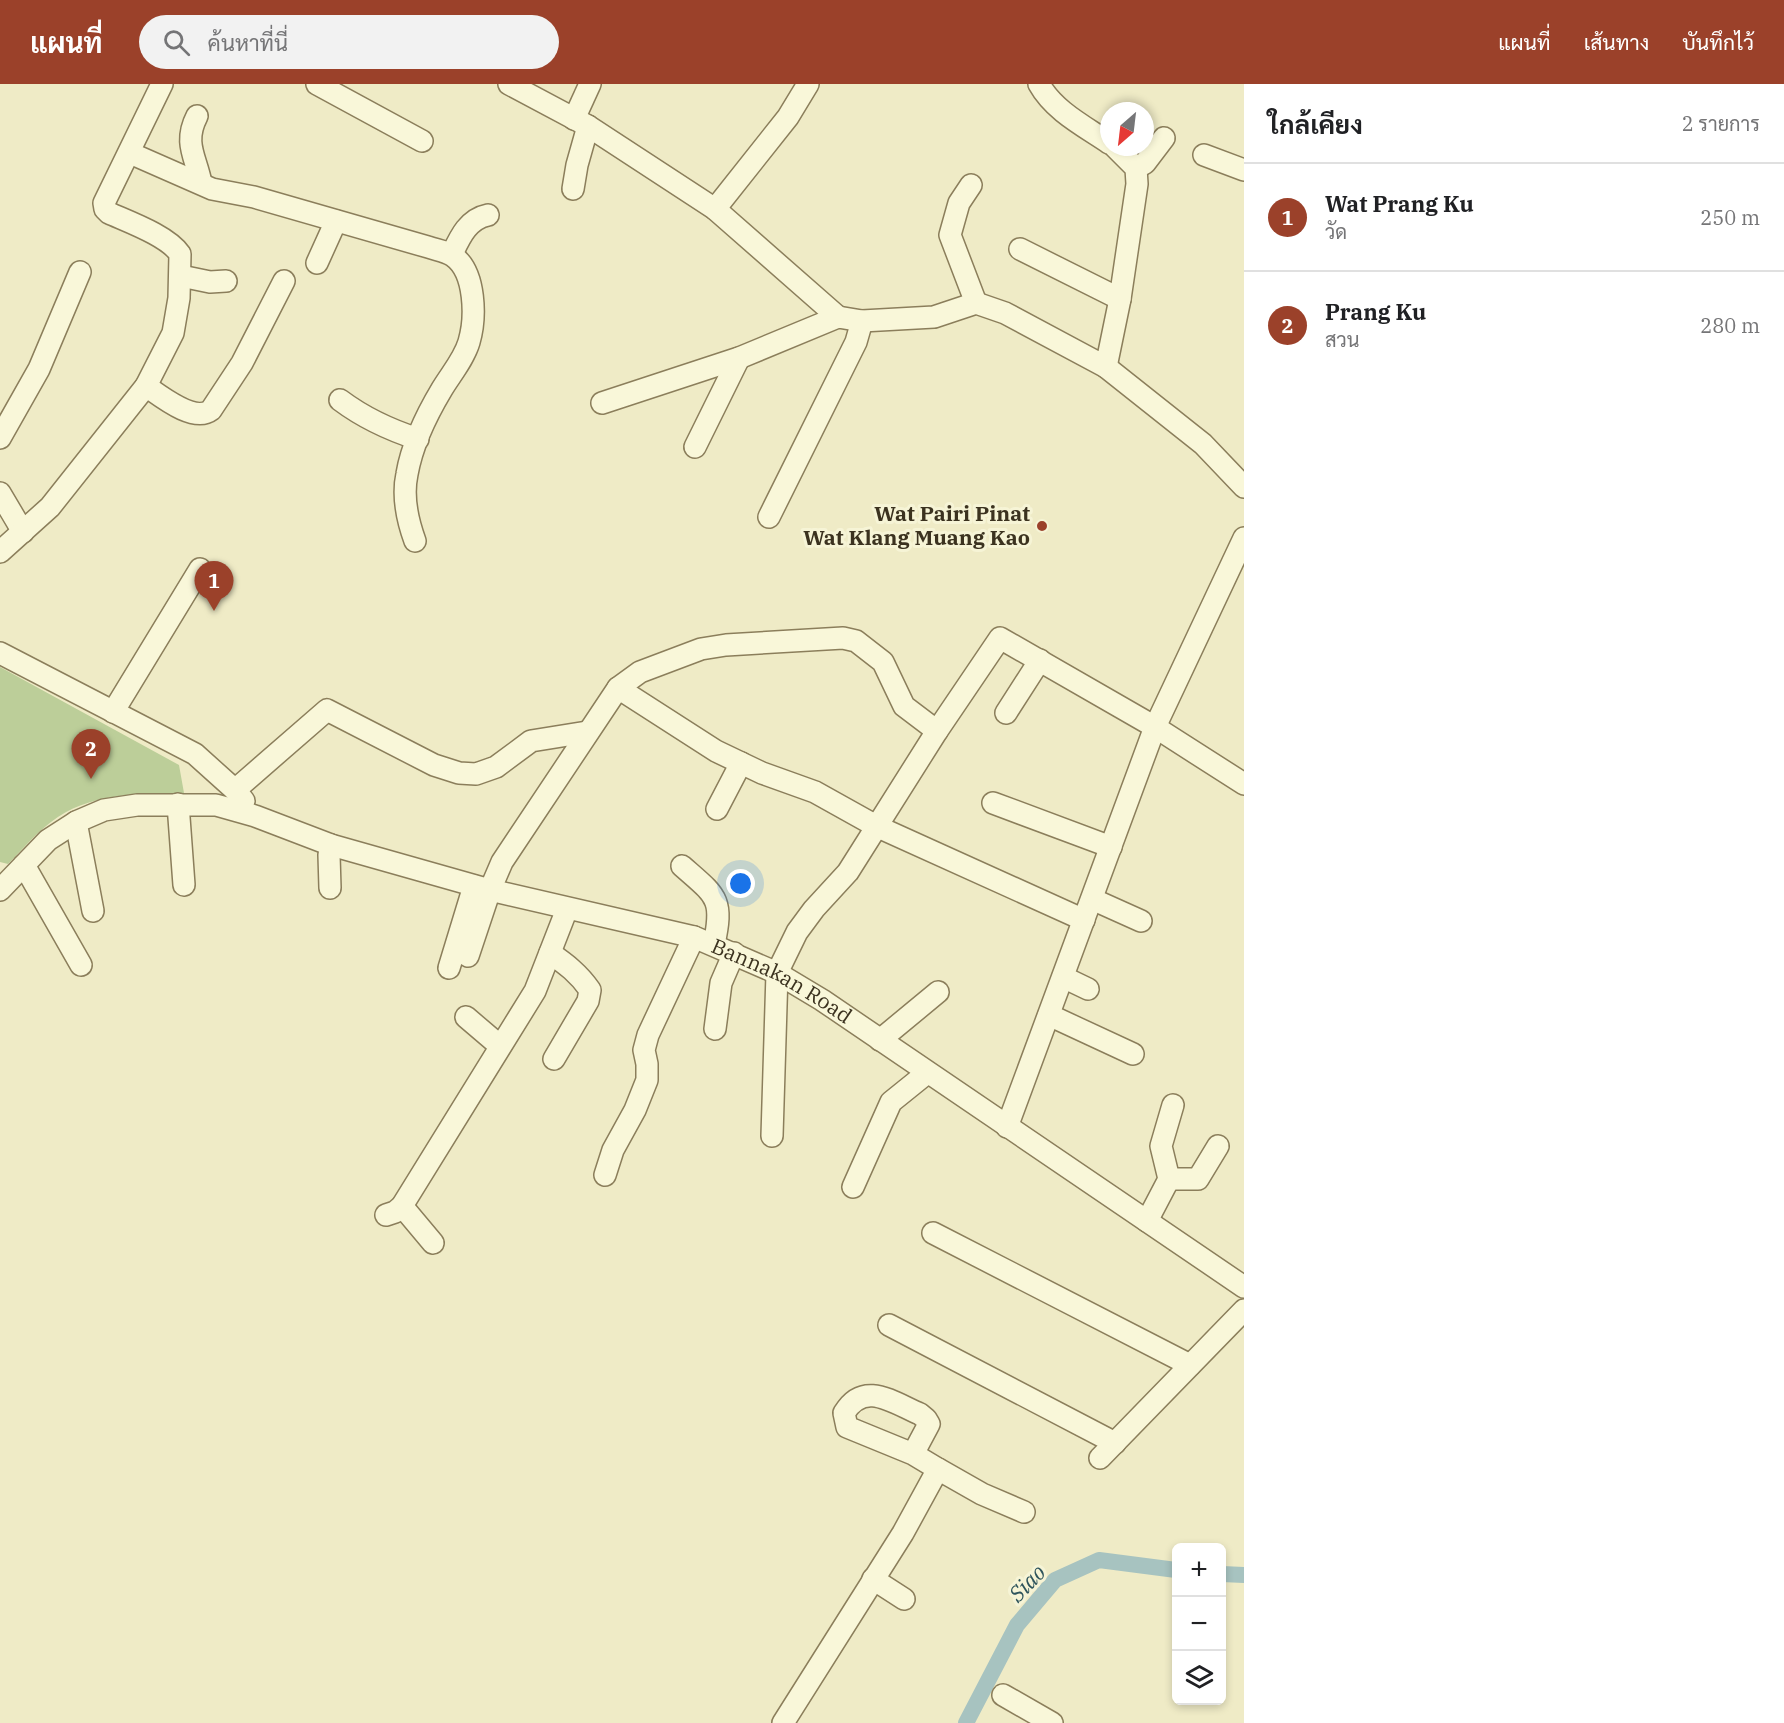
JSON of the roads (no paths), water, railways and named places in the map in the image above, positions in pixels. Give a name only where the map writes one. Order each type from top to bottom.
[{"type":"street","points":[[0,552],[50,507],[146,386],[173,333],[181,276],[180,254],[177,249],[161,239],[109,213],[104,203],[162,84]]},
{"type":"street","points":[[317,84],[422,141]]},
{"type":"street","points":[[509,84],[581,122],[715,209],[838,317],[862,321],[933,317],[976,303],[1005,313],[1106,367],[1203,444],[1244,487]]},
{"type":"street","points":[[573,189],[581,122],[590,84]]},
{"type":"street","points":[[715,209],[788,117],[808,84]]},
{"type":"street","points":[[1039,84],[1045,94],[1064,112],[1100,137]]},
{"type":"street","points":[[196,116],[190,128],[189,142],[201,183]]},
{"type":"street","points":[[1136,168],[1145,163],[1164,138]]},
{"type":"street","points":[[130,153],[223,192],[254,197],[452,254],[465,270],[471,286],[474,317],[469,343],[440,392],[418,439],[407,472],[404,496],[415,541]]},
{"type":"street","points":[[1204,155],[1244,170]]},
{"type":"street","points":[[1106,367],[1120,299],[1137,184],[1136,168],[1124,156]]},
{"type":"street","points":[[971,185],[959,202],[950,235],[976,303]]},
{"type":"street","points":[[452,254],[470,223],[479,216],[488,214]]},
{"type":"street","points":[[317,263],[336,221]]},
{"type":"street","points":[[1020,249],[1120,299]]},
{"type":"street","points":[[0,438],[39,369],[80,272]]},
{"type":"street","points":[[181,276],[210,282],[226,280]]},
{"type":"street","points":[[146,386],[178,407],[200,415],[206,414],[242,363],[284,281]]},
{"type":"street","points":[[602,403],[739,358],[838,317]]},
{"type":"street","points":[[769,517],[856,342],[862,321]]},
{"type":"street","points":[[695,447],[739,358]]},
{"type":"street","points":[[340,400],[390,430],[418,439]]},
{"type":"street","points":[[3,501],[23,532]]},
{"type":"street","points":[[1007,1127],[1155,727],[1244,538]]},
{"type":"street","points":[[113,712],[200,569]]},
{"type":"street","points":[[449,968],[482,888],[502,862],[618,688],[640,672],[701,649],[726,645],[843,638],[856,642],[883,662],[904,706],[937,730]]},
{"type":"street","points":[[772,1136],[777,973],[797,932],[814,909],[848,872],[937,730],[1000,638],[1155,727],[1244,784]]},
{"type":"street","points":[[0,653],[195,754],[235,790],[255,816]]},
{"type":"street","points":[[1006,713],[1041,660]]},
{"type":"street","points":[[618,688],[687,733],[741,763],[815,792],[876,826],[1084,920]]},
{"type":"street","points":[[235,790],[327,710],[434,765],[459,773],[476,774],[496,767],[531,741],[587,732]]},
{"type":"street","points":[[717,809],[741,763]]},
{"type":"street","points":[[993,803],[1111,847]]},
{"type":"street","points":[[178,804],[184,885]]},
{"type":"street","name":"Bannakan Road","points":[[0,890],[48,840],[76,822],[104,810],[137,805],[216,805],[255,816],[331,845],[482,888],[704,940],[777,973],[822,1000],[1244,1287]]},
{"type":"street","points":[[76,822],[93,911]]},
{"type":"street","points":[[330,888],[331,845]]},
{"type":"street","points":[[24,865],[81,965]]},
{"type":"street","points":[[606,1175],[613,1150],[635,1110],[647,1080],[644,1050],[648,1035],[704,940],[719,919],[718,903],[708,889],[682,866]]},
{"type":"street","points":[[468,956],[482,888]]},
{"type":"street","points":[[1092,899],[1141,921]]},
{"type":"street","points":[[433,1243],[394,1210],[534,991],[567,909]]},
{"type":"street","points":[[550,953],[568,965],[590,990],[588,1001],[554,1059]]},
{"type":"street","points":[[715,1029],[721,983],[734,953]]},
{"type":"street","points":[[1063,978],[1088,988]]},
{"type":"street","points":[[880,1040],[938,992]]},
{"type":"street","points":[[1049,1015],[1132,1054]]},
{"type":"street","points":[[466,1017],[500,1046]]},
{"type":"street","points":[[853,1187],[891,1102],[927,1073]]},
{"type":"street","points":[[1147,1221],[1169,1179],[1161,1146],[1173,1105]]},
{"type":"street","points":[[1169,1179],[1198,1179],[1218,1146]]},
{"type":"street","points":[[933,1233],[1190,1365]]},
{"type":"street","points":[[1100,1458],[1244,1310]]},
{"type":"street","points":[[889,1325],[1115,1443]]},
{"type":"street","points":[[913,1454],[982,1494],[1024,1512]]},
{"type":"street","points":[[783,1723],[903,1533],[938,1469]]},
{"type":"street","points":[[873,1579],[904,1599]]},
{"type":"street","points":[[1003,1695],[1050,1723]]},
{"type":"waterway","name":"Siao","points":[[966,1723],[1017,1625],[1055,1580],[1099,1560],[1172,1569]]},
{"type":"waterway","name":"Siao","points":[[1226,1574],[1244,1575]]},
{"type":"place","name":"Wat Pairi Pinat Wat Klang Muang Kao","points":[[1042,526]]},
{"type":"place","name":"Wat Prang Ku","points":[[214,611]]},
{"type":"place","name":"Prang Ku","points":[[91,779]]}]
